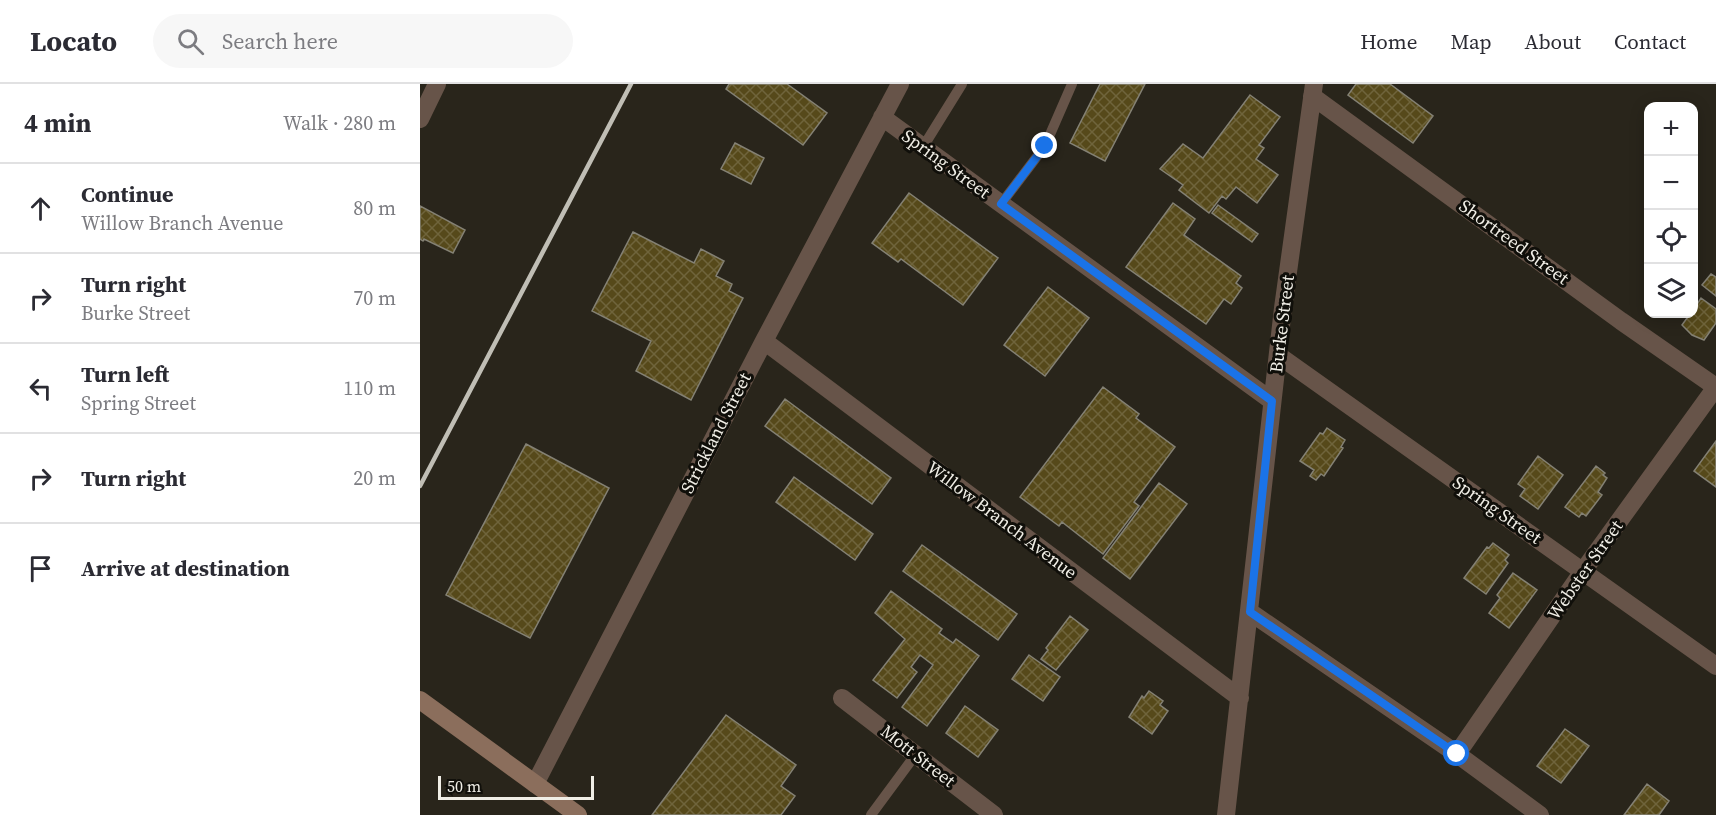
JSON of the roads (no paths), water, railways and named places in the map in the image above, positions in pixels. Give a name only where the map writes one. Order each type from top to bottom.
[{"type":"main road","points":[[420,700],[578,815]]},
{"type":"street","points":[[421,114],[437,84]]},
{"type":"street","name":"Strickland Street","points":[[535,784],[900,84]]},
{"type":"street","name":"Burke Street","points":[[1226,815],[1272,401],[1313,90]]},
{"type":"street","name":"Shortreed Street","points":[[1313,90],[1621,321],[1716,387]]},
{"type":"street","name":"Spring Street","points":[[882,117],[1272,401]]},
{"type":"street","name":"Willow Branch Avenue","points":[[764,341],[1240,698]]},
{"type":"street","name":"Spring Street","points":[[1278,356],[1716,666]]},
{"type":"street","name":"Webster Street","points":[[1457,754],[1583,571],[1716,387]]},
{"type":"street","points":[[1250,612],[1457,754],[1540,815]]},
{"type":"street","name":"Mott Street","points":[[842,698],[994,815]]},
{"type":"lane","points":[[923,147],[962,84]]},
{"type":"lane","points":[[1001,204],[1045,146],[1072,84]]},
{"type":"lane","points":[[872,815],[916,754]]},
{"type":"railway","points":[[420,486],[631,84]]}]
